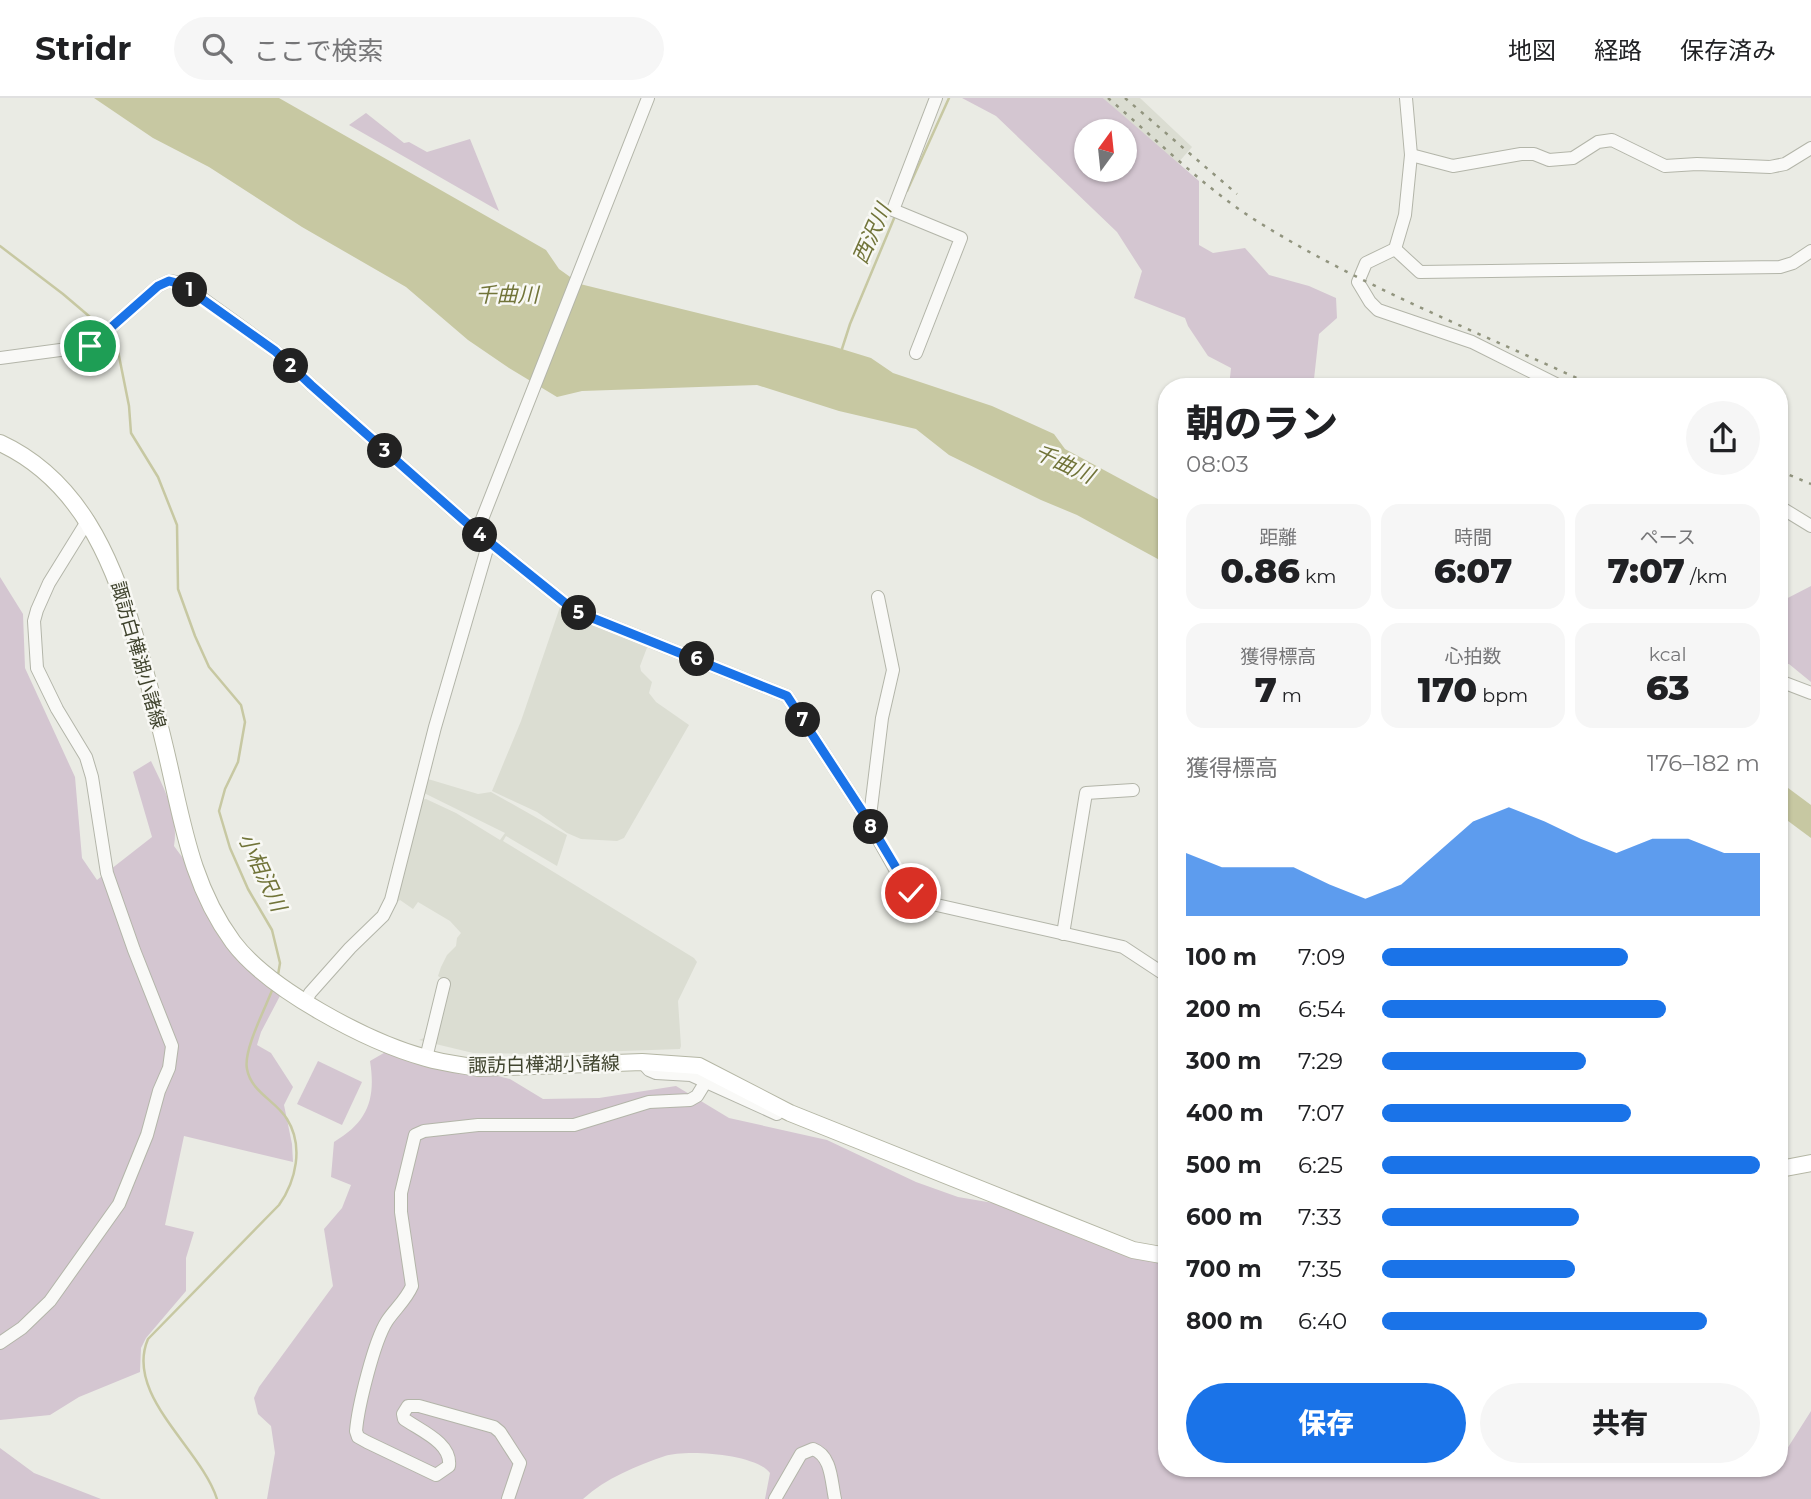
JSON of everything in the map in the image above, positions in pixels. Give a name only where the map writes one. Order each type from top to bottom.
[{"type":"main road","name":"諏訪白樺湖小諸線","points":[[0,443],[20,453],[68,494],[88,520],[114,569],[157,709],[189,856],[202,888],[235,945],[280,986],[305,1003],[389,1045],[426,1058],[478,1068],[642,1062],[699,1066],[790,1113],[1133,1250],[1158,1254]]},
{"type":"main road","points":[[1788,1167],[1811,1163]]},
{"type":"street","points":[[477,532],[649,98]]},
{"type":"street","points":[[916,353],[961,238],[893,210],[936,98]]},
{"type":"street","points":[[1406,98],[1411,155],[1405,215],[1395,249],[1366,263],[1358,282],[1378,310],[1472,342],[1544,378]]},
{"type":"street","points":[[1411,155],[1453,166],[1521,154],[1534,154],[1549,160],[1573,158],[1598,142],[1612,140],[1665,166],[1697,164],[1770,167],[1785,164],[1811,148]]},
{"type":"street","points":[[1395,249],[1420,272],[1780,267],[1793,263],[1811,251]]},
{"type":"street","points":[[0,358],[90,346],[158,286],[169,281],[181,284],[275,351],[477,532],[586,617],[732,672],[787,696],[864,814],[895,869],[919,901],[1123,947],[1158,970]]},
{"type":"street","points":[[1788,512],[1811,526]]},
{"type":"street","points":[[0,1343],[22,1328],[50,1301],[119,1203],[147,1135],[159,1091],[169,1068],[172,1046],[113,893],[86,757],[57,709],[37,668],[34,621],[37,610],[49,583],[88,520]]},
{"type":"street","points":[[305,1003],[310,993],[350,948],[383,916],[391,900],[435,727],[489,542]]},
{"type":"street","points":[[864,814],[871,807],[882,718],[893,670],[878,597]]},
{"type":"street","points":[[1788,684],[1811,693]]},
{"type":"street","points":[[1063,934],[1086,793],[1133,790]]},
{"type":"street","points":[[426,1058],[444,984]]},
{"type":"street","points":[[642,1062],[656,1073],[691,1075],[781,1116],[790,1113]]},
{"type":"street","points":[[508,1499],[520,1463],[500,1432],[488,1425],[419,1406],[408,1406],[402,1414],[404,1419],[445,1447],[450,1457],[449,1466],[436,1475],[358,1437],[357,1423],[377,1341],[387,1321],[407,1298],[412,1286],[401,1212],[401,1192],[415,1135],[424,1131],[478,1125],[574,1125],[649,1102],[690,1100],[697,1096],[705,1083]]},
{"type":"street","points":[[775,1499],[801,1454],[813,1449],[821,1452],[827,1460],[835,1499]]},
{"type":"shaded area","points":[[962,98],[1103,98],[1127,119],[1074,119],[1074,182],[1138,182],[1138,128],[1199,181],[1199,245],[1213,253],[1245,248],[1269,275],[1309,286],[1336,298],[1337,318],[1319,334],[1314,378],[1230,378],[1231,368],[1208,356],[1185,318],[1134,298],[1142,271],[1117,232],[996,116]]},
{"type":"shaded area","points":[[1103,98],[1140,98],[1192,147],[1177,164],[1138,129],[1138,119],[1127,119]]},
{"type":"shaded area","points":[[366,113],[404,143],[409,142],[427,152],[470,139],[499,211],[349,125]]},
{"type":"shaded area","points":[[0,577],[23,614],[25,668],[75,777],[82,858],[97,880],[152,837],[133,772],[151,761],[172,813],[174,846],[185,861],[198,890],[281,994],[257,1045],[271,1053],[293,1087],[284,1105],[293,1162],[184,1136],[165,1225],[194,1232],[186,1258],[186,1291],[146,1338],[141,1348],[140,1372],[79,1397],[50,1415],[0,1420]]},
{"type":"shaded area","points":[[1811,586],[1811,682],[1788,664],[1788,598]]},
{"type":"shaded area","points":[[561,604],[648,645],[640,666],[641,671],[652,682],[649,693],[656,702],[689,725],[624,838],[617,841],[581,839],[567,833],[537,812],[492,791],[521,721]]},
{"type":"shaded area","points":[[428,779],[478,794],[491,792],[567,835],[557,866],[506,836],[503,841],[694,958],[697,962],[678,1001],[680,1049],[536,1054],[473,1053],[419,1040],[424,1038],[441,978],[438,976],[441,967],[456,946],[461,933],[450,921],[418,902],[413,909],[400,900],[394,905],[421,800],[426,799],[456,813],[500,840],[505,833],[424,793]]},
{"type":"shaded area","points":[[389,1050],[510,1079],[543,1099],[599,1098],[676,1086],[729,1118],[827,1140],[916,1182],[958,1197],[1005,1205],[1082,1239],[1158,1260],[1158,1477],[1788,1477],[1788,1447],[1811,1411],[1811,1499],[765,1499],[770,1473],[762,1467],[736,1457],[689,1453],[665,1456],[632,1468],[601,1485],[583,1499],[267,1499],[275,1453],[271,1426],[258,1414],[254,1398],[259,1387],[333,1286],[324,1229],[342,1208],[351,1185],[331,1177],[334,1142],[355,1126],[367,1108],[372,1087],[370,1061]]},
{"type":"shaded area","points":[[318,1061],[362,1082],[342,1125],[297,1104]]},
{"type":"shaded area","points":[[0,1448],[34,1473],[101,1499],[0,1499]]},
{"type":"water","name":"千曲川","points":[[94,98],[279,98],[546,250],[559,269],[580,284],[871,358],[893,373],[992,406],[1054,434],[1065,449],[1158,499],[1158,559],[1077,515],[949,455],[916,429],[839,411],[757,385],[582,391],[557,397],[468,340],[406,287],[302,227],[209,167],[153,138]]},
{"type":"water","points":[[1788,788],[1811,805],[1811,838],[1788,821]]},
{"type":"waterway","name":"西沢川","points":[[907,191],[949,98]]},
{"type":"waterway","name":"西沢川","points":[[841,352],[895,216]]},
{"type":"waterway","name":"小相沢川","points":[[0,246],[103,328]]},
{"type":"waterway","name":"小相沢川","points":[[111,335],[118,351],[129,406],[131,433],[158,477],[177,525],[178,589],[209,667],[241,705],[245,722],[238,762],[225,789],[219,811],[230,848],[248,889],[272,930],[280,963],[278,975]]},
{"type":"waterway","name":"小相沢川","points":[[217,1499],[196,1460],[155,1401],[146,1380],[143,1360],[148,1339],[279,1205],[290,1185],[296,1163],[292,1129],[282,1113],[253,1084],[247,1069],[248,1051],[273,988]]},
{"type":"railway","points":[[1108,98],[1214,191],[1292,242],[1377,287],[1576,378]]},
{"type":"railway","points":[[1125,98],[1237,194]]},
{"type":"railway","points":[[1788,474],[1811,484]]},
{"type":"route","points":[[90,346],[96,344],[152,290],[169,281],[181,284],[275,351],[477,532],[575,611],[787,696],[864,814],[911,893]]}]
